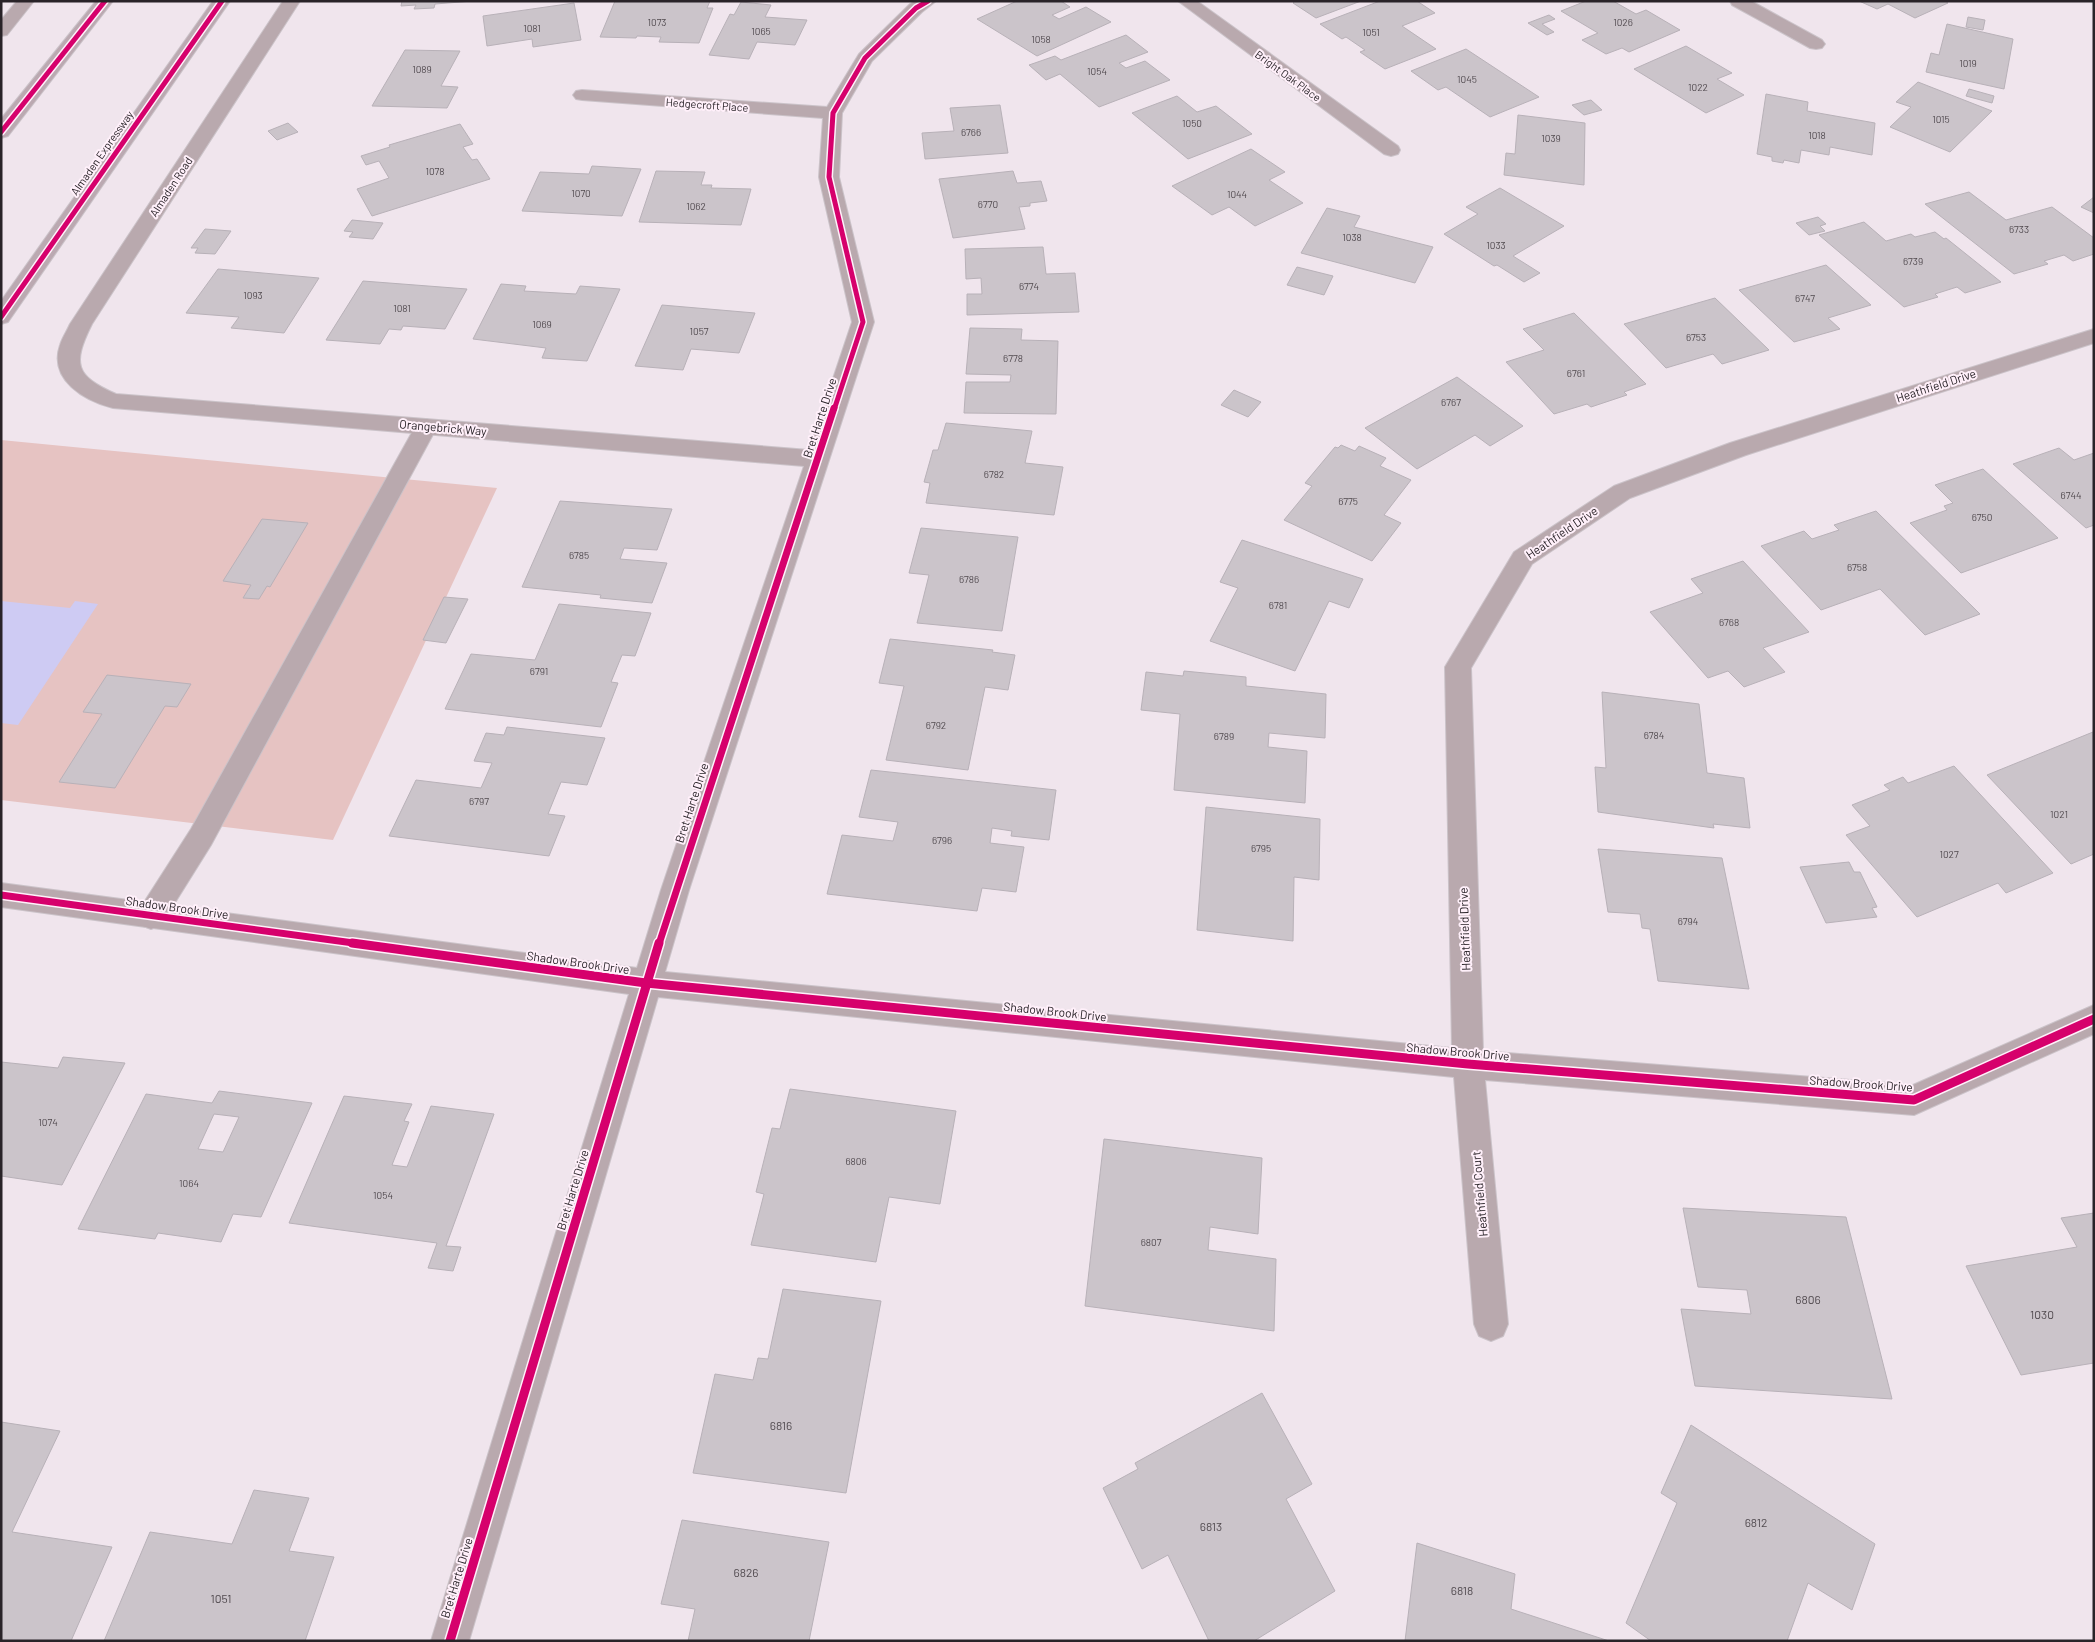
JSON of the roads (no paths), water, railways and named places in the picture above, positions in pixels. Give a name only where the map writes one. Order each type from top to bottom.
[{"type":"main road","points":[[1,132],[105,1]]},
{"type":"main road","name":"Almaden Expressway","points":[[1,317],[222,1]]},
{"type":"street","points":[[1,31],[26,1]]},
{"type":"street","name":"Almaden Road","points":[[75,378],[69,364],[70,346],[81,324],[292,1]]},
{"type":"street","name":"Bret Harte Drive","points":[[450,1641],[675,890],[863,322],[829,177],[833,113],[865,58],[916,8],[928,1]]},
{"type":"street","name":"Bright Oak Place","points":[[1186,1],[1391,150]]},
{"type":"street","points":[[1738,1],[1816,44]]},
{"type":"street","name":"Hedgecroft Place","points":[[582,96],[833,113]]},
{"type":"street","name":"Heathfield Drive","points":[[1468,1064],[1458,667],[1523,558],[1622,492],[1738,448],[2094,336]]},
{"type":"street","name":"Orangebrick Way","points":[[75,378],[86,390],[113,401],[818,459]]},
{"type":"street","points":[[150,916],[200,837],[426,427]]},
{"type":"street","name":"Shadow Brook Drive","points":[[1,895],[646,983],[1468,1064],[1914,1100],[2094,1019]]},
{"type":"street","name":"Heathfield Court","points":[[1468,1064],[1491,1324]]},
{"type":"water","points":[[1,601],[70,608],[75,601],[98,604],[18,725],[1,723]]}]
